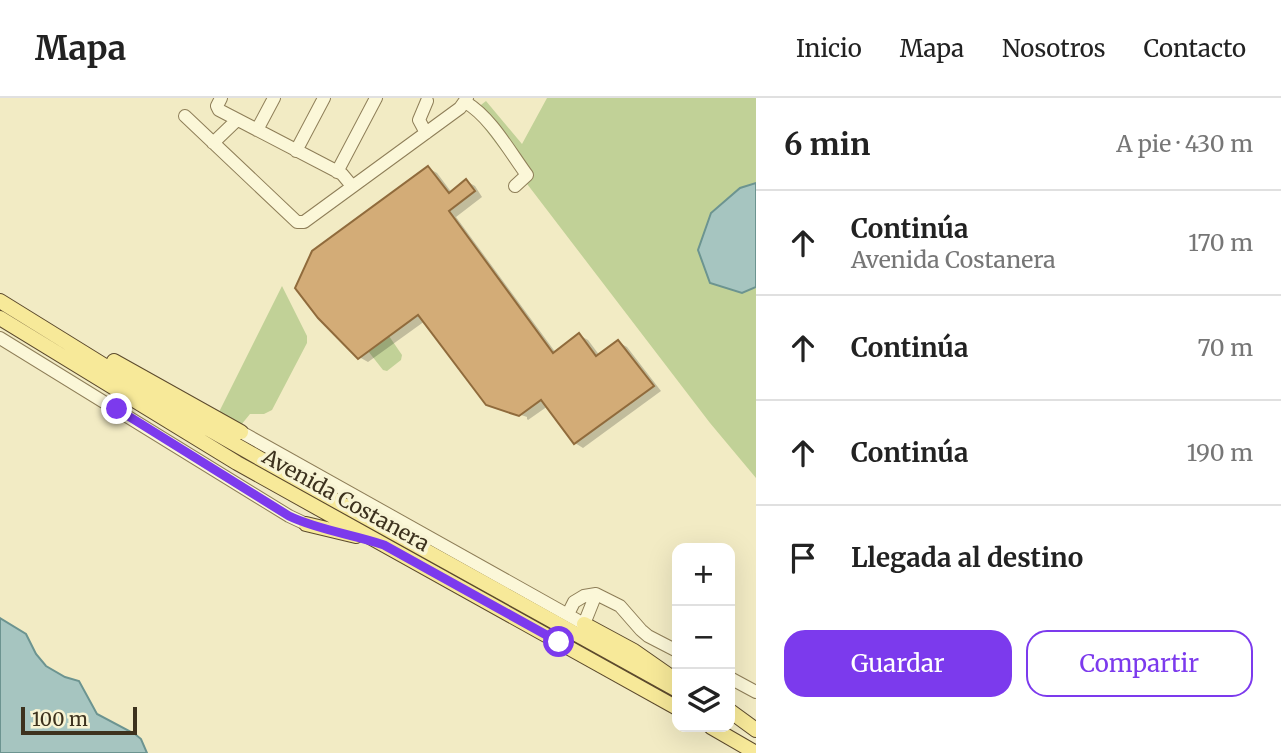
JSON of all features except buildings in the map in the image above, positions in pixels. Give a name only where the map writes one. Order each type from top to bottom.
[{"type":"main road","name":"Avenida Costanera","points":[[0,301],[238,446],[672,687]]},
{"type":"main road","name":"Avenida Costanera","points":[[0,318],[218,452],[672,705]]},
{"type":"main road","points":[[38,324],[116,362],[241,432]]},
{"type":"main road","points":[[306,524],[384,545]]},
{"type":"main road","points":[[584,624],[635,651],[672,677]]},
{"type":"main road","points":[[735,715],[756,730]]},
{"type":"main road","points":[[735,722],[756,735]]},
{"type":"main road","points":[[720,732],[756,753]]},
{"type":"street","points":[[257,131],[274,98]]},
{"type":"street","points":[[296,151],[324,98]]},
{"type":"street","points":[[349,189],[338,179],[337,172],[374,99]]},
{"type":"street","points":[[185,116],[300,223],[460,108],[466,100],[487,121],[527,175],[515,186]]},
{"type":"street","points":[[426,133],[419,120],[427,101]]},
{"type":"street","points":[[219,103],[237,120],[337,172]]},
{"type":"street","points":[[213,143],[237,120]]},
{"type":"street","points":[[0,338],[306,524]]},
{"type":"street","points":[[241,432],[584,624],[596,594]]},
{"type":"street","points":[[568,614],[574,602],[584,596],[596,594],[620,606],[648,636],[672,648]]},
{"type":"street","points":[[735,681],[756,692]]},
{"type":"green space","points":[[547,98],[756,98],[756,478],[710,423],[472,112],[486,101],[522,144]]},
{"type":"green space","points":[[282,286],[307,336],[307,343],[272,410],[264,414],[250,414],[241,425],[219,412]]},
{"type":"green space","points":[[389,336],[402,355],[401,360],[387,371],[383,370],[368,351]]},
{"type":"water","points":[[756,183],[756,287],[742,293],[710,283],[698,250],[711,213],[740,188]]},
{"type":"water","points":[[0,618],[26,634],[36,654],[46,666],[65,677],[79,681],[97,714],[135,734],[141,739],[147,753],[0,753]]},
{"type":"route","points":[[117,409],[289,516],[306,524],[384,545],[559,642]]}]
